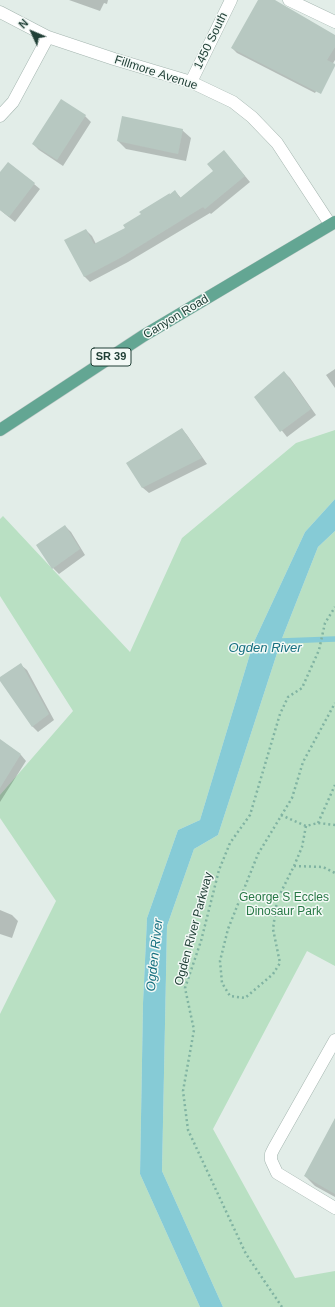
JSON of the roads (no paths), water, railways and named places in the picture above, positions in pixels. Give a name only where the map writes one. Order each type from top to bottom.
[{"type":"main road","name":"Canyon Road","points":[[0,430],[144,336],[333,223]]},
{"type":"street","name":"1450 South","points":[[191,82],[231,0]]},
{"type":"street","points":[[289,0],[335,22]]},
{"type":"street","name":"Fillmore Avenue","points":[[0,12],[48,37],[191,82],[233,102],[252,117],[277,143],[333,223]]},
{"type":"street","points":[[0,116],[13,102],[48,37]]},
{"type":"street","points":[[335,1040],[274,1148],[271,1154],[271,1160],[278,1173],[335,1208]]},
{"type":"water","name":"Ogden River","points":[[335,499],[335,531],[318,547],[281,641],[218,835],[194,849],[167,926],[162,1171],[223,1307],[200,1307],[140,1174],[143,1003],[147,918],[178,830],[200,820],[253,644],[305,532]]},
{"type":"waterway","points":[[276,644],[281,641],[335,639]]},
{"type":"park label","name":"George S Eccles Dinosaur Park","points":[[284,905]]}]
